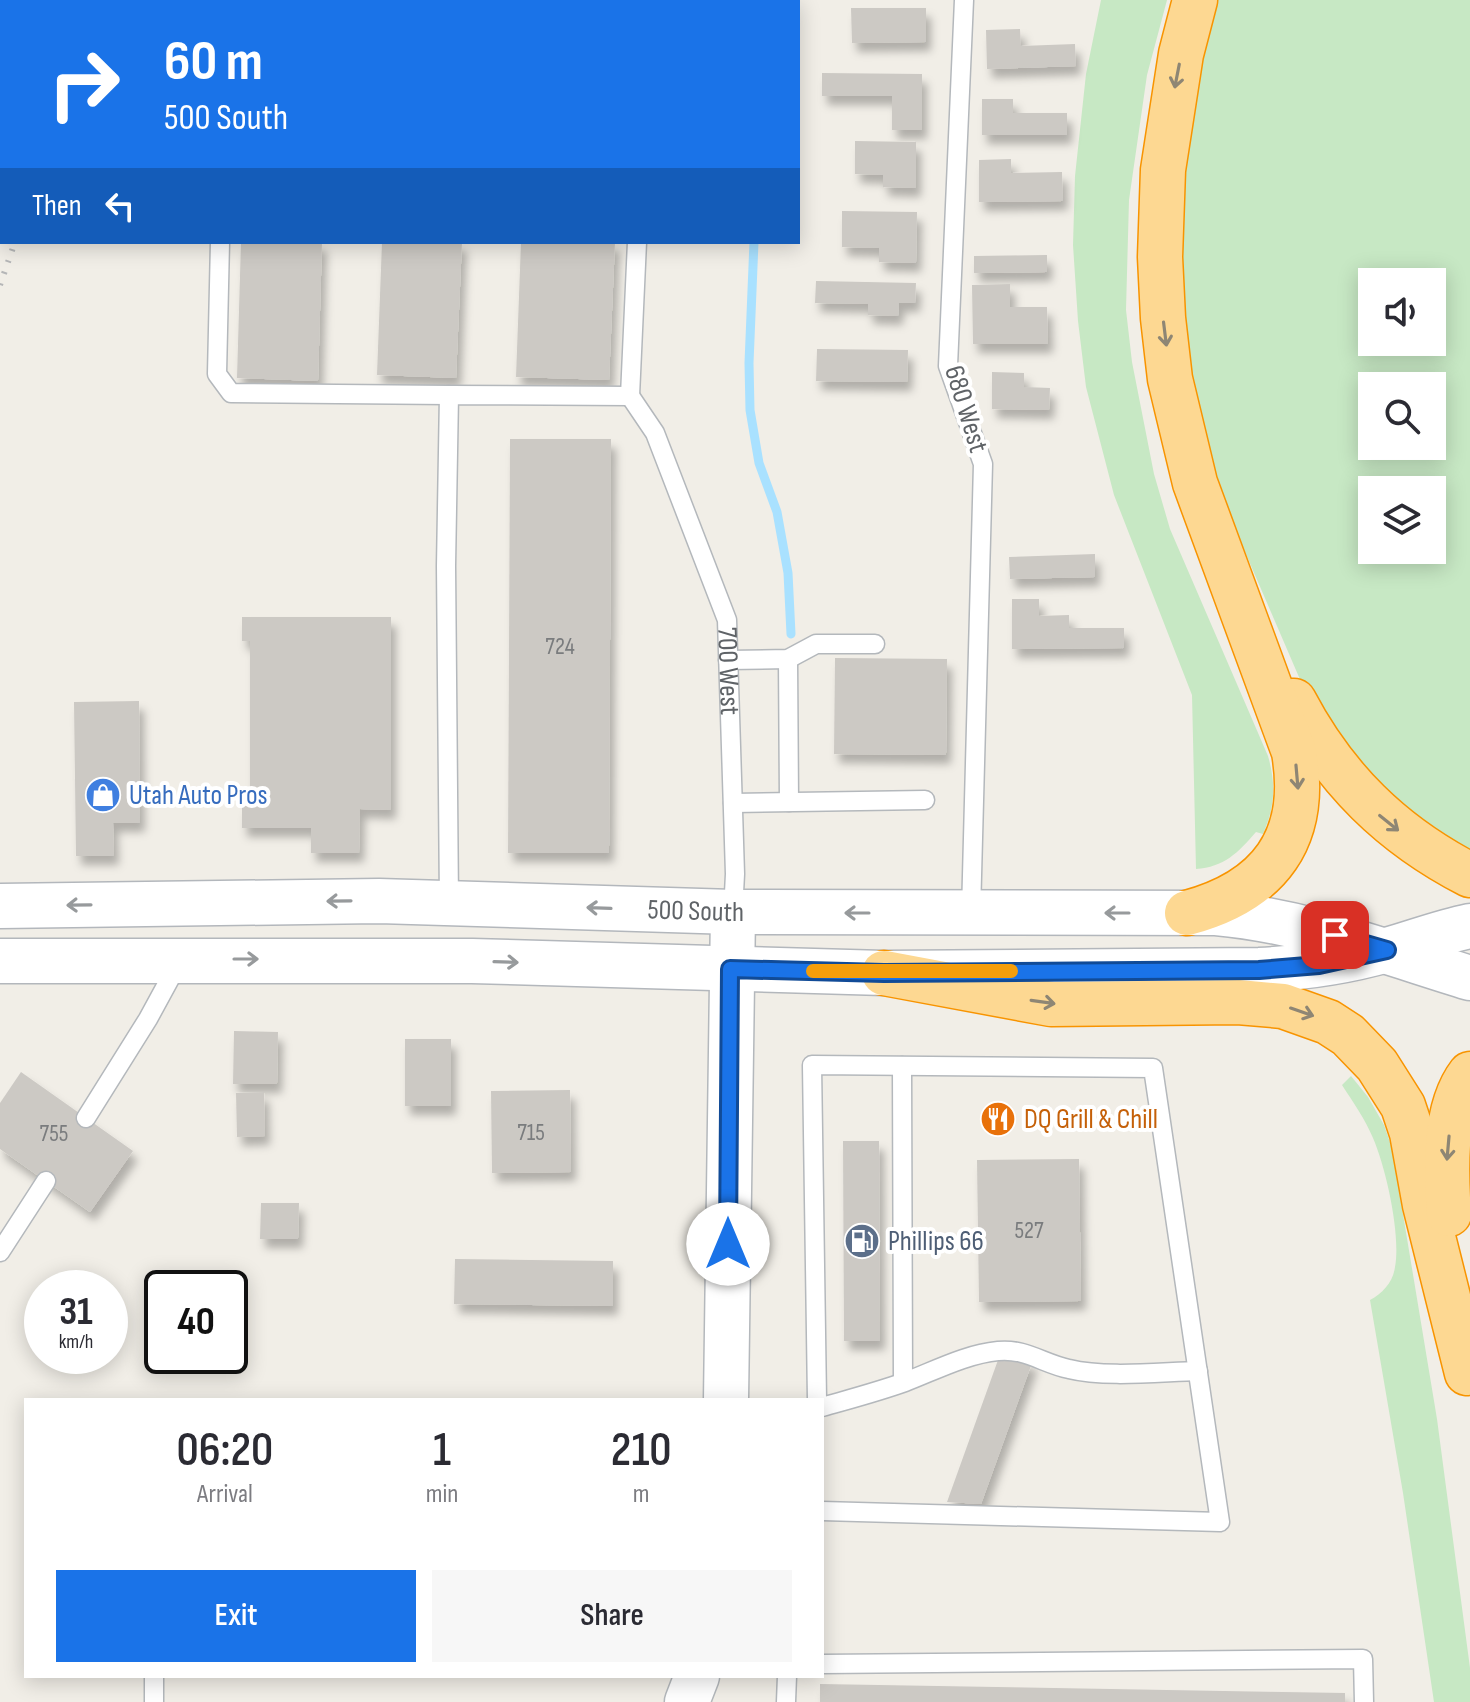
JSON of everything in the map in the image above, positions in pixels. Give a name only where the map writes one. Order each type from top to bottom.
[{"type":"highway","points":[[1187,913],[1231,898],[1266,872],[1286,843],[1296,811],[1297,772],[1294,752],[1238,597],[1214,541],[1191,470],[1170,379],[1160,257],[1163,170],[1181,54],[1195,0]]},
{"type":"highway","points":[[1238,597],[1275,659],[1302,718],[1320,746],[1360,795],[1405,836],[1470,875]]},
{"type":"highway","points":[[884,973],[1051,1004],[1238,1002],[1283,1006],[1328,1022],[1348,1035],[1377,1065],[1403,1106],[1412,1133],[1425,1205],[1468,1384]]},
{"type":"highway","points":[[1468,1384],[1453,1269],[1447,1157],[1456,1106],[1470,1074]]},
{"type":"main road","name":"500 South","points":[[0,906],[379,901],[733,912],[1216,913],[1276,920],[1387,950],[1470,978]]},
{"type":"main road","name":"700 West","points":[[726,1398],[733,912]]},
{"type":"main road","name":"500 South","points":[[0,961],[472,961],[884,973],[1290,969],[1387,950],[1470,926]]},
{"type":"main road","points":[[687,1702],[696,1678]]},
{"type":"lane","name":"680 West","points":[[964,0],[948,366],[983,464],[971,913]]},
{"type":"lane","points":[[220,244],[217,374],[231,393],[630,396],[637,244]]},
{"type":"lane","points":[[449,395],[446,566],[449,903]]},
{"type":"lane","name":"700 West","points":[[630,396],[655,433],[727,620],[733,912]]},
{"type":"lane","points":[[728,660],[788,659],[816,644],[875,644]]},
{"type":"lane","points":[[788,659],[789,802]]},
{"type":"lane","points":[[733,803],[925,800]]},
{"type":"lane","points":[[86,1118],[148,1019],[180,960]]},
{"type":"lane","points":[[817,1398],[812,1065],[1153,1068],[1220,1522],[824,1511]]},
{"type":"lane","points":[[902,1066],[903,1382]]},
{"type":"lane","points":[[0,1252],[46,1181]]},
{"type":"lane","points":[[824,1406],[965,1359],[1004,1351],[1030,1354],[1069,1370],[1122,1373],[1198,1371]]},
{"type":"lane","points":[[824,1664],[1363,1659],[1364,1702]]},
{"type":"lane","points":[[154,1678],[154,1702]]},
{"type":"lane","points":[[786,1702],[787,1678]]},
{"type":"green space","points":[[1101,0],[1167,0],[1147,75],[1129,200],[1126,310],[1132,362],[1154,474],[1170,529],[1268,756],[1272,776],[1272,805],[1263,834],[1256,832],[1223,862],[1206,868],[1196,869],[1192,695],[1114,495],[1086,387],[1078,321],[1073,245],[1075,176],[1086,74]]},
{"type":"green space","points":[[1207,0],[1470,0],[1470,859],[1403,821],[1314,712],[1227,510],[1196,425],[1172,262]]},
{"type":"green space","points":[[1351,1076],[1384,1125],[1392,1148],[1437,1419],[1470,1668],[1470,1702],[1434,1702],[1370,1300],[1387,1286],[1394,1272],[1394,1220],[1383,1166],[1373,1138],[1342,1085]]},
{"type":"building","points":[[851,8],[926,8],[926,42],[852,43]]},
{"type":"building","points":[[1020,29],[1021,46],[1075,44],[1076,66],[987,69],[986,30]]},
{"type":"building","points":[[822,73],[922,74],[922,130],[892,130],[892,96],[822,96]]},
{"type":"building","points":[[982,99],[1013,99],[1013,113],[1067,113],[1067,135],[982,135]]},
{"type":"building","points":[[855,141],[916,142],[916,188],[883,187],[883,175],[855,174]]},
{"type":"building","points":[[1011,159],[1011,173],[1062,172],[1063,201],[979,202],[979,160]]},
{"type":"building","points":[[842,211],[917,212],[916,263],[879,262],[879,248],[842,247]]},
{"type":"building","points":[[241,244],[322,244],[318,381],[237,378]]},
{"type":"building","points":[[382,244],[462,244],[456,378],[377,375]]},
{"type":"building","points":[[521,244],[615,244],[609,380],[516,377]]},
{"type":"building","points":[[1047,255],[1047,272],[974,273],[974,256]]},
{"type":"building","points":[[816,281],[916,283],[915,303],[899,303],[898,316],[868,315],[868,304],[815,303]]},
{"type":"building","points":[[1010,284],[1010,307],[1047,307],[1048,344],[973,344],[972,285]]},
{"type":"building","points":[[817,349],[908,350],[907,382],[816,381]]},
{"type":"building","points":[[992,372],[1024,373],[1024,387],[1050,388],[1049,410],[992,409]]},
{"type":"building","points":[[510,439],[611,439],[609,853],[508,853]]},
{"type":"building","points":[[1095,554],[1095,577],[1010,579],[1009,557]]},
{"type":"building","points":[[1012,599],[1039,599],[1039,616],[1069,615],[1069,628],[1124,628],[1124,648],[1012,649]]},
{"type":"building","points":[[242,617],[391,617],[391,810],[360,809],[359,853],[311,853],[311,828],[242,828],[242,806],[250,806],[250,641],[242,641]]},
{"type":"building","points":[[835,658],[947,659],[946,755],[834,754]]},
{"type":"building","points":[[139,701],[140,823],[113,823],[114,856],[76,856],[74,702]]},
{"type":"building","points":[[234,1031],[278,1032],[277,1084],[233,1084]]},
{"type":"building","points":[[405,1039],[451,1039],[451,1106],[405,1106]]},
{"type":"building","points":[[21,1072],[133,1151],[90,1212],[0,1149],[0,1103]]},
{"type":"building","points":[[570,1090],[571,1172],[492,1173],[491,1091]]},
{"type":"building","points":[[264,1092],[265,1136],[237,1137],[236,1093]]},
{"type":"building","name":"Phillips 66","points":[[843,1141],[879,1141],[880,1341],[844,1341]]},
{"type":"building","points":[[1079,1159],[1081,1301],[979,1302],[977,1160]]},
{"type":"building","points":[[261,1203],[299,1203],[298,1239],[260,1239]]},
{"type":"building","points":[[455,1259],[613,1261],[613,1306],[454,1304]]},
{"type":"building","points":[[998,1360],[1033,1360],[981,1504],[947,1502]]},
{"type":"building","points":[[820,1684],[1345,1693],[1345,1702],[820,1702]]},
{"type":"waterway","points":[[754,244],[750,410],[759,463],[777,512],[788,573],[791,634]]},
{"type":"railway","points":[[0,285],[14,244]]},
{"type":"slow traffic","points":[[813,971],[1011,971]]},
{"type":"place","name":"Utah Auto Pros","points":[[103,795]]},
{"type":"place","name":"DQ Grill & Chill","points":[[998,1119]]},
{"type":"place","name":"Phillips 66","points":[[862,1241]]},
{"type":"route","points":[[728,1244],[730,969],[884,973],[1259,970],[1319,965],[1387,950],[1335,935]]}]
